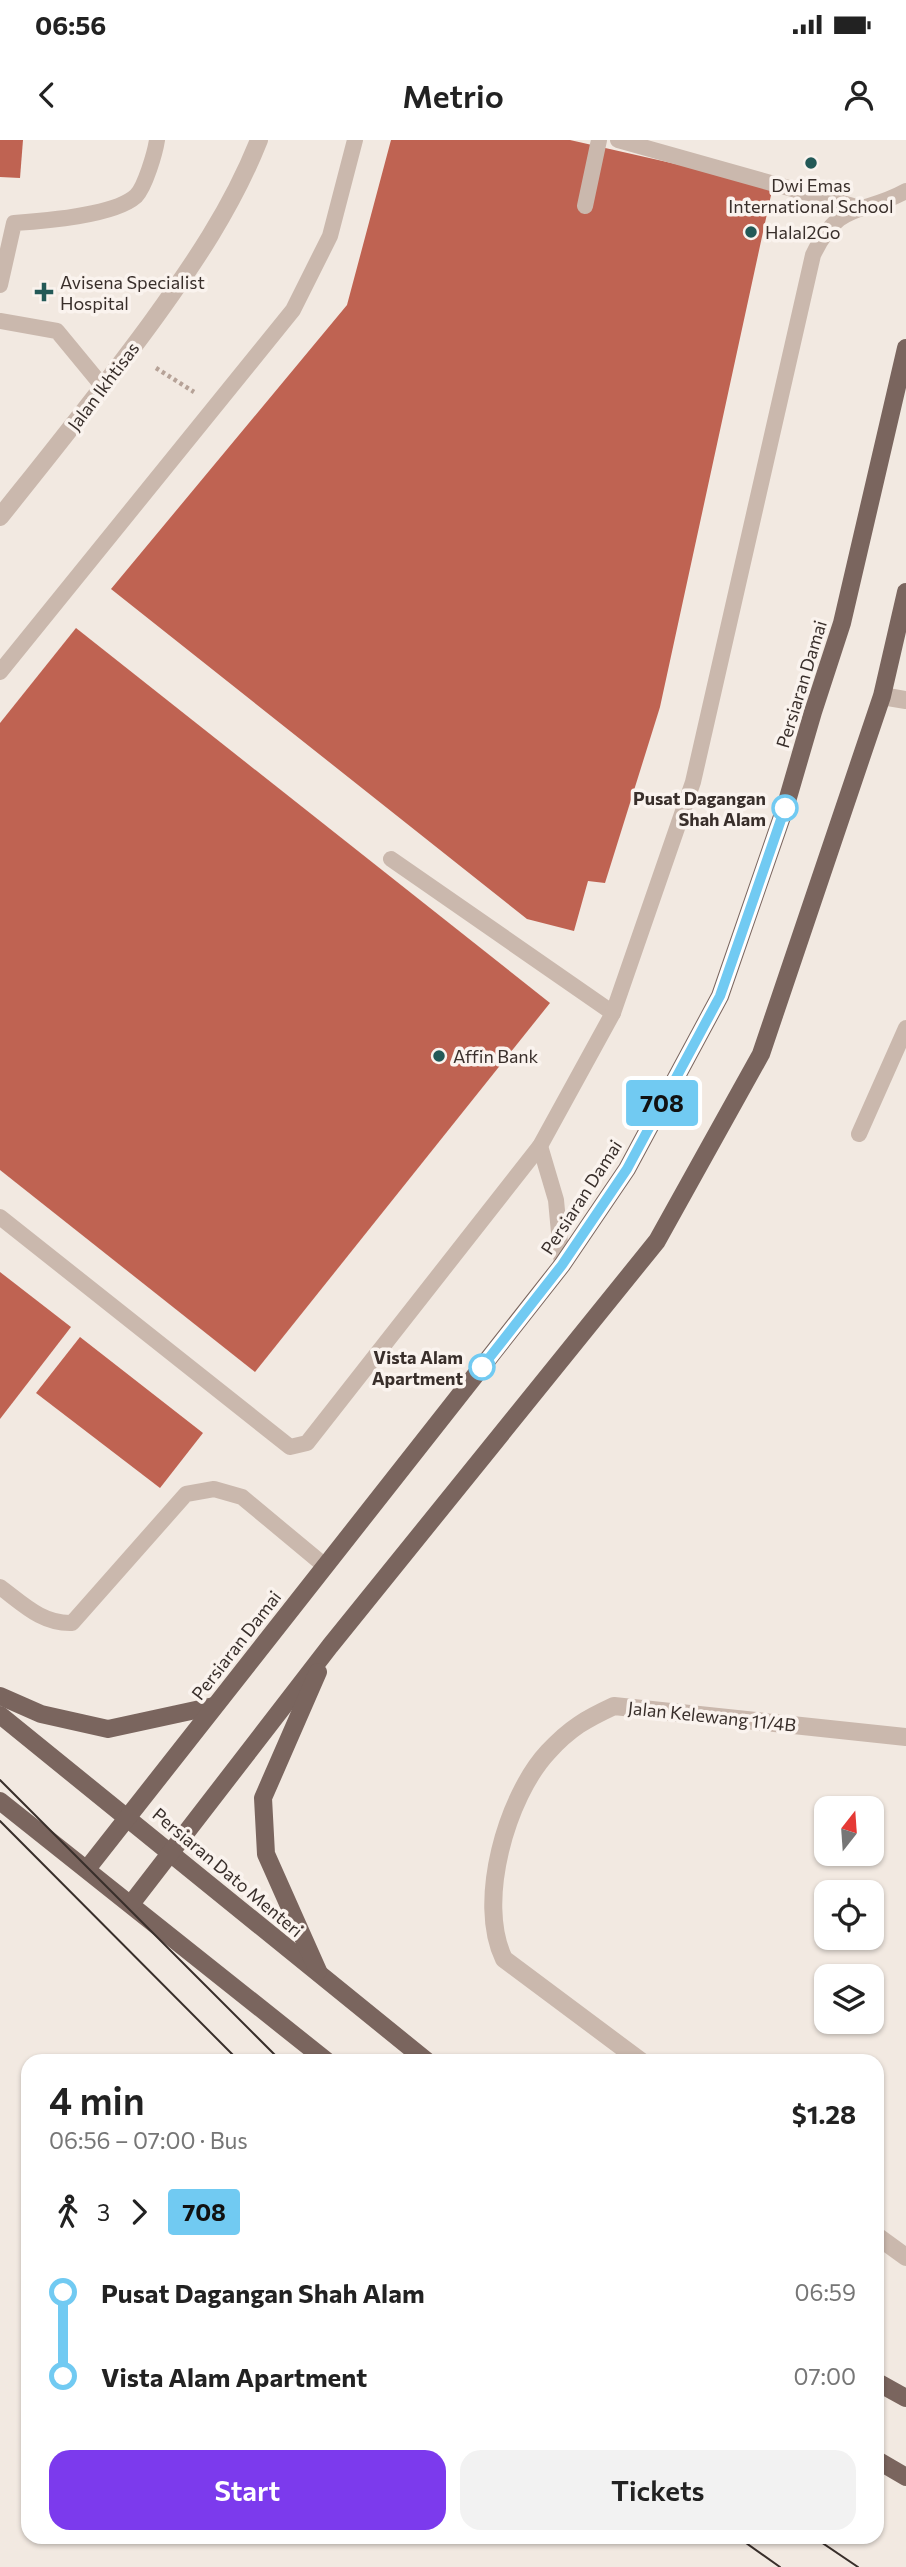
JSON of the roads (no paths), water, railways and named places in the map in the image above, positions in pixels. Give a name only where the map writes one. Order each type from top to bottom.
[{"type":"main road","name":"Persiaran Damai","points":[[87,1869],[562,1265],[627,1169],[720,996],[785,808],[842,623],[906,348]]},
{"type":"main road","points":[[131,1904],[330,1647],[657,1241],[761,1054],[882,696],[906,592]]},
{"type":"main road","points":[[320,1976],[266,1854],[263,1798],[330,1647]]},
{"type":"main road","points":[[0,1696],[41,1714],[108,1730],[214,1706]]},
{"type":"main road","name":"Persiaran Dato Menteri","points":[[0,1715],[418,2054]]},
{"type":"main road","points":[[0,1801],[318,2054]]},
{"type":"main road","points":[[884,2386],[906,2398]]},
{"type":"main road","points":[[884,2464],[906,2477]]},
{"type":"street","name":"Jalan Ikhtisas","points":[[0,517],[104,388],[185,276],[224,214],[259,140]]},
{"type":"street","points":[[882,696],[906,700]]},
{"type":"street","name":"Jalan Kelewang 11/4B","points":[[631,2054],[504,1959],[497,1945],[492,1914],[505,1833],[521,1793],[547,1753],[579,1722],[614,1706],[906,1737]]},
{"type":"street","points":[[884,2241],[906,2258]]},
{"type":"lane","points":[[0,285],[14,223],[52,220],[112,208],[137,195],[155,155],[157,140]]},
{"type":"lane","points":[[0,672],[293,310],[330,236],[355,140]]},
{"type":"lane","points":[[585,206],[599,140]]},
{"type":"lane","points":[[618,140],[860,208]]},
{"type":"lane","points":[[0,1217],[290,1447],[300,1447],[307,1443],[540,1146],[613,1013],[693,782],[813,255],[823,233],[837,218],[906,191]]},
{"type":"lane","points":[[0,321],[57,331],[104,388]]},
{"type":"lane","points":[[391,859],[613,1013]]},
{"type":"lane","points":[[859,1134],[906,1028]]},
{"type":"lane","points":[[540,1146],[556,1200],[562,1265]]},
{"type":"lane","points":[[0,1587],[42,1618],[58,1623],[72,1623],[186,1494],[214,1489],[242,1497],[325,1566]]},
{"type":"tram line","points":[[0,1780],[274,2054]]},
{"type":"tram line","points":[[0,1821],[232,2054]]},
{"type":"tram line","points":[[747,2544],[780,2567]]},
{"type":"tram line","points":[[824,2544],[858,2567]]},
{"type":"place","name":"Dwi Emas International School","points":[[811,163]]},
{"type":"place","name":"Halal2Go","points":[[751,232]]},
{"type":"place","name":"Avisena Specialist Hospital","points":[[44,292]]},
{"type":"place","name":"Pusat Dagangan Shah Alam","points":[[785,808]]},
{"type":"place","name":"Affin Bank","points":[[439,1056]]},
{"type":"place","name":"Vista Alam Apartment","points":[[482,1367]]}]
